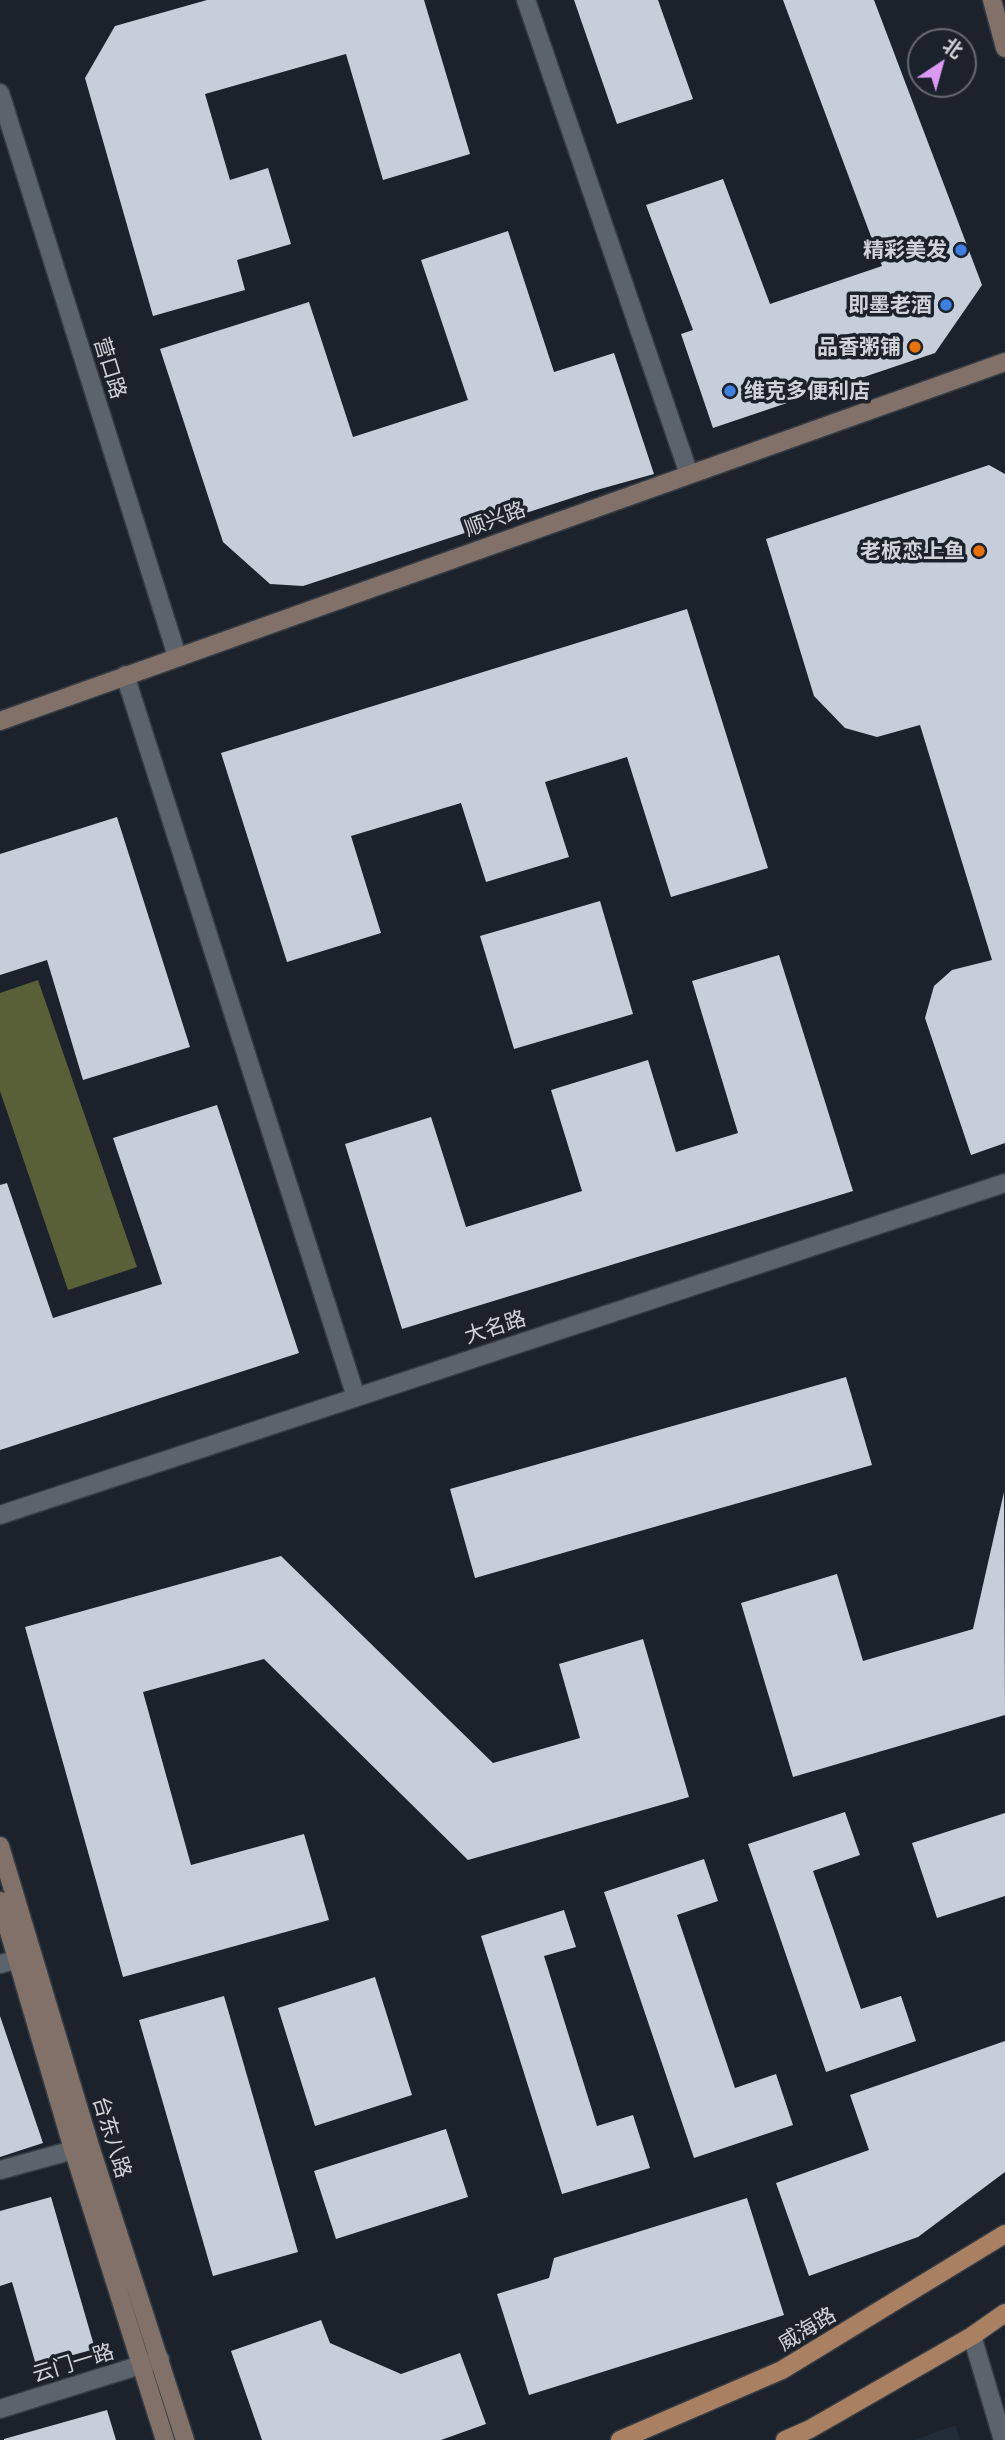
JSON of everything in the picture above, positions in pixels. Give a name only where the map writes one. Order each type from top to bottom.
[{"type":"main road","name":"威海路","points":[[620,2440],[782,2370],[1005,2235]]},
{"type":"main road","points":[[785,2440],[810,2429],[972,2336],[1005,2313]]},
{"type":"street","points":[[526,0],[689,474]]},
{"type":"street","points":[[992,0],[1005,48]]},
{"type":"street","name":"营口路","points":[[0,93],[177,656]]},
{"type":"street","name":"顺兴路","points":[[0,721],[1005,362]]},
{"type":"street","points":[[125,675],[356,1397]]},
{"type":"street","name":"大名路","points":[[0,1515],[1005,1183]]},
{"type":"street","name":"台东八路","points":[[0,1846],[26,1957],[165,2440]]},
{"type":"street","name":"台东八路","points":[[0,1901],[26,1957]]},
{"type":"street","points":[[0,1964],[26,1957]]},
{"type":"street","points":[[0,2170],[82,2148]]},
{"type":"street","name":"台东八路","points":[[82,2148],[160,2359],[185,2440]]},
{"type":"street","points":[[972,2336],[1003,2440]]},
{"type":"street","name":"云门一路","points":[[0,2409],[160,2359]]},
{"type":"shaded area","points":[[955,2425],[960,2440],[915,2440]]},
{"type":"green space","points":[[38,980],[137,1267],[68,1290],[0,1091],[0,993]]},
{"type":"building","points":[[207,0],[424,0],[470,154],[383,180],[346,54],[205,94],[230,180],[268,168],[291,244],[237,260],[245,290],[153,316],[85,78],[115,26]]},
{"type":"building","points":[[574,0],[658,0],[693,99],[617,124]]},
{"type":"building","points":[[783,0],[874,0],[907,87],[907,98],[911,98],[982,285],[935,353],[713,428],[681,334],[693,330],[646,205],[723,179],[770,304],[882,266]]},
{"type":"building","points":[[508,231],[554,372],[614,353],[654,474],[593,491],[303,586],[270,584],[223,542],[160,349],[309,302],[353,437],[468,400],[421,260]]},
{"type":"building","points":[[989,465],[1005,474],[1005,1143],[971,1155],[925,1018],[934,986],[952,970],[992,960],[920,725],[877,737],[845,728],[814,696],[766,539]]},
{"type":"building","points":[[687,609],[768,868],[671,897],[627,757],[545,782],[569,857],[486,882],[461,803],[351,836],[381,933],[287,962],[221,753]]},
{"type":"building","points":[[117,817],[190,1047],[83,1080],[47,960],[0,975],[0,854]]},
{"type":"building","points":[[600,901],[633,1014],[514,1049],[480,936]]},
{"type":"building","points":[[779,955],[853,1191],[402,1329],[345,1144],[431,1117],[466,1227],[582,1191],[551,1090],[648,1060],[676,1152],[738,1133],[692,981]]},
{"type":"building","points":[[217,1105],[299,1353],[0,1450],[0,1185],[7,1183],[53,1318],[162,1284],[113,1138]]},
{"type":"building","points":[[846,1377],[872,1465],[475,1578],[450,1489]]},
{"type":"building","points":[[1004,1492],[1005,1715],[793,1777],[741,1603],[837,1574],[863,1661],[973,1629]]},
{"type":"building","points":[[281,1556],[493,1763],[580,1738],[559,1664],[643,1639],[689,1797],[468,1860],[264,1659],[143,1692],[191,1865],[304,1834],[329,1920],[123,1977],[25,1627]]},
{"type":"building","points":[[845,1812],[860,1855],[813,1871],[861,2009],[901,1996],[916,2041],[826,2072],[748,1844]]},
{"type":"building","points":[[1005,1813],[1005,1896],[937,1918],[912,1843]]},
{"type":"building","points":[[704,1859],[718,1901],[677,1915],[735,2088],[776,2074],[793,2125],[694,2158],[604,1892]]},
{"type":"building","points":[[564,1910],[576,1947],[544,1956],[597,2126],[633,2115],[650,2168],[562,2194],[481,1936]]},
{"type":"building","points":[[375,1977],[412,2095],[315,2126],[278,2008]]},
{"type":"building","points":[[224,1996],[298,2252],[213,2276],[139,2020]]},
{"type":"building","points":[[0,2016],[43,2143],[0,2157]]},
{"type":"building","points":[[1005,2041],[1005,2172],[918,2237],[809,2276],[776,2183],[869,2150],[850,2095]]},
{"type":"building","points":[[446,2129],[468,2197],[336,2239],[314,2171]]},
{"type":"building","points":[[51,2197],[95,2349],[36,2365],[12,2282],[0,2286],[0,2211]]},
{"type":"building","points":[[747,2198],[784,2315],[529,2395],[497,2294],[549,2278],[554,2258]]},
{"type":"building","points":[[321,2320],[330,2343],[401,2374],[460,2353],[486,2424],[441,2440],[262,2440],[231,2351]]},
{"type":"building","points":[[107,2410],[116,2440],[4,2440],[4,2439]]},
{"type":"place","name":"精彩美发","points":[[961,250]]},
{"type":"place","name":"即墨老酒","points":[[946,305]]},
{"type":"place","name":"品香粥铺","points":[[915,347]]},
{"type":"place","name":"维克多便利店","points":[[730,391]]},
{"type":"place","name":"老板恋上鱼","points":[[979,551]]}]
